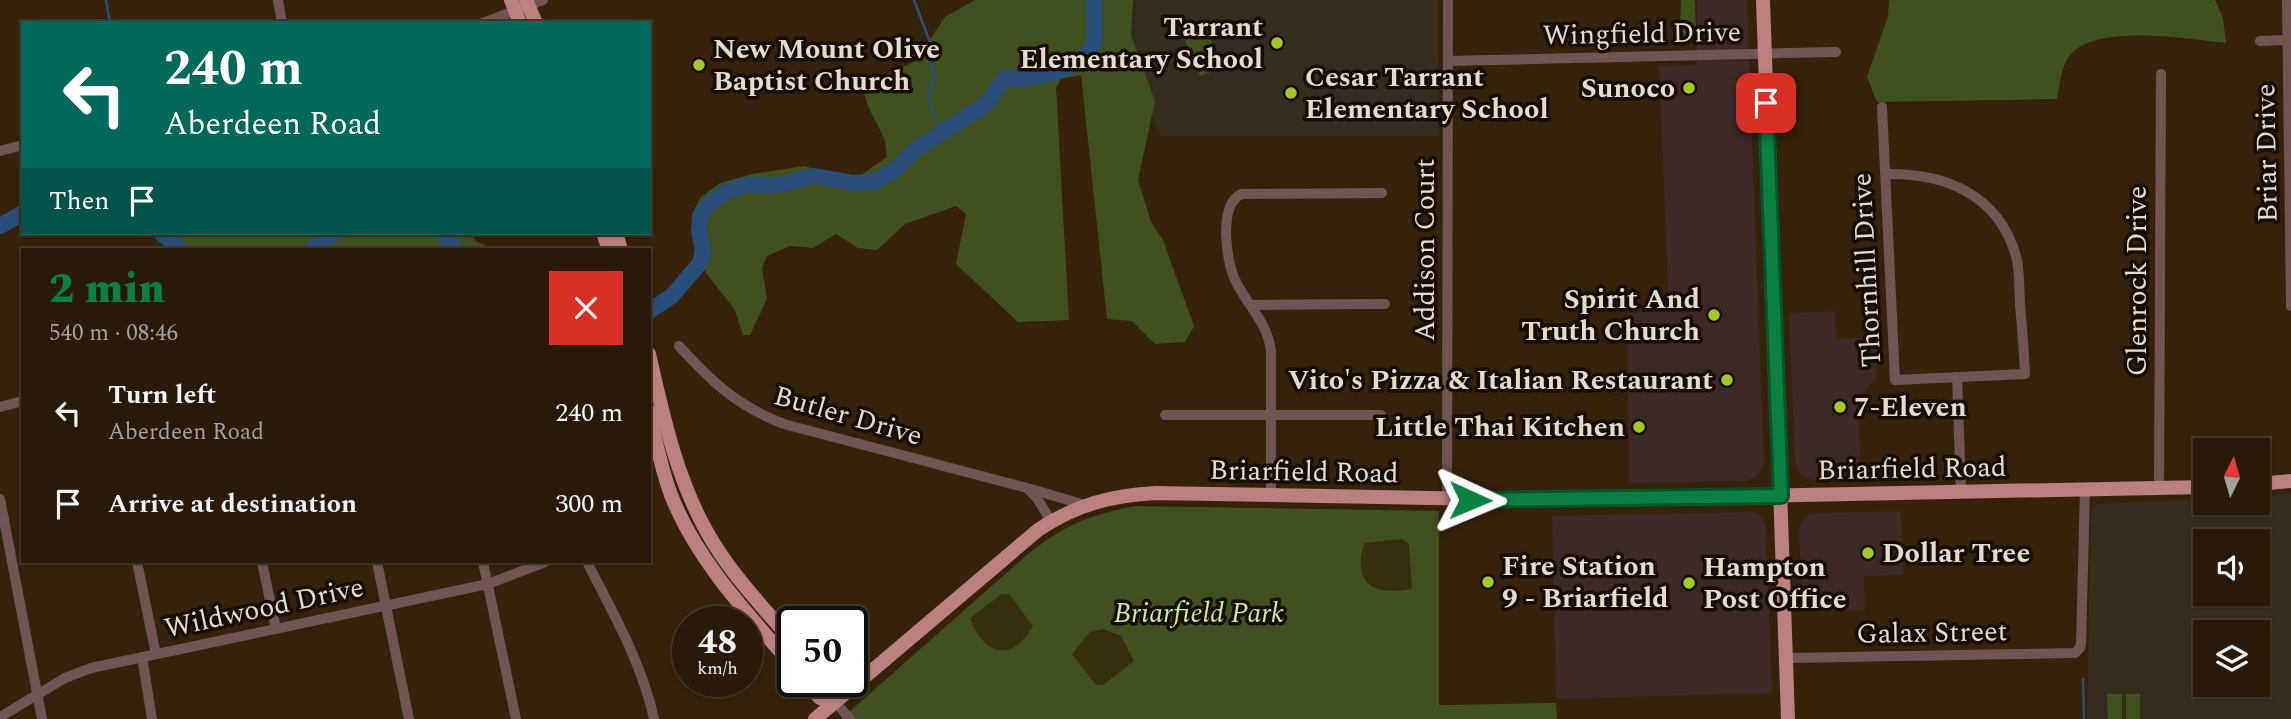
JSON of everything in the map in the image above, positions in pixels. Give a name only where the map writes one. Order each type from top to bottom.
[{"type":"main road","points":[[1763,0],[1788,719]]},
{"type":"main road","points":[[520,8],[534,21]]},
{"type":"main road","points":[[651,362],[673,452],[697,515],[724,559],[777,623]]},
{"type":"main road","points":[[651,419],[666,482],[687,529],[719,579],[777,647]]},
{"type":"main road","points":[[2270,483],[2291,481]]},
{"type":"main road","name":"Briarfield Road","points":[[815,719],[1038,530],[1085,505],[1115,497],[1146,494],[1543,500],[2193,488]]},
{"type":"main road","points":[[819,697],[835,702],[834,697]]},
{"type":"street","points":[[278,0],[282,21]]},
{"type":"street","points":[[488,21],[543,0]]},
{"type":"street","name":"Addison Court","points":[[1447,499],[1448,0]]},
{"type":"street","name":"Briar Drive","points":[[2287,0],[2290,40],[2291,306]]},
{"type":"street","points":[[2260,41],[2290,40]]},
{"type":"street","name":"Wingfield Drive","points":[[1448,61],[1836,52]]},
{"type":"street","name":"Glenrock Drive","points":[[2159,489],[2161,74]]},
{"type":"street","name":"Thornhill Drive","points":[[1882,107],[1895,380],[1957,377]]},
{"type":"street","points":[[0,151],[21,146]]},
{"type":"street","points":[[1886,174],[1931,176],[1964,190],[1997,217],[2015,254],[2019,275],[2025,374],[1957,377],[1961,492]]},
{"type":"street","points":[[1271,495],[1269,336],[1235,280],[1228,257],[1228,209],[1236,197],[1249,194],[1382,193]]},
{"type":"street","points":[[1252,305],[1385,304]]},
{"type":"street","name":"Butler Drive","points":[[679,346],[732,398],[759,414],[796,427],[1085,505]]},
{"type":"street","points":[[0,407],[21,402]]},
{"type":"street","points":[[1165,415],[1381,415]]},
{"type":"street","points":[[1027,488],[1038,498],[1051,521]]},
{"type":"street","name":"Galax Street","points":[[1786,659],[2078,651],[2082,639],[2085,490]]},
{"type":"street","points":[[0,499],[42,719]]},
{"type":"street","points":[[137,563],[156,654]]},
{"type":"street","points":[[262,563],[276,629]]},
{"type":"street","points":[[377,563],[409,719]]},
{"type":"street","points":[[483,563],[516,719]]},
{"type":"street","name":"Wildwood Drive","points":[[0,717],[65,678],[91,668],[488,584],[542,563]]},
{"type":"street","points":[[588,563],[637,661],[648,689],[654,719]]},
{"type":"street","points":[[142,657],[152,719]]},
{"type":"street","points":[[835,702],[850,719]]},
{"type":"shaded area","name":"Cesar Tarrant Elementary School","points":[[1129,0],[1438,0],[1439,136],[1161,136],[1125,51]]},
{"type":"shaded area","points":[[1697,0],[1747,0],[1764,465],[1756,477],[1747,481],[1629,483],[1627,313],[1669,311],[1659,66],[1697,65]]},
{"type":"shaded area","points":[[1835,311],[1836,339],[1881,337],[1882,351],[1877,359],[1876,378],[1858,399],[1861,479],[1812,480],[1801,475],[1795,464],[1789,313]]},
{"type":"shaded area","points":[[2291,493],[2291,719],[2087,719],[2091,512],[2096,504],[2193,500],[2193,515],[2270,515],[2270,496]]},
{"type":"shaded area","points":[[1901,511],[1903,575],[1864,576],[1865,610],[1802,612],[1799,529],[1803,519],[1810,514],[1819,513]]},
{"type":"shaded area","points":[[1752,512],[1761,516],[1766,526],[1772,693],[1556,699],[1552,516]]},
{"type":"green space","points":[[975,0],[1133,0],[1131,35],[1155,101],[1138,180],[1151,222],[1163,240],[1194,326],[1185,342],[1155,344],[1132,321],[1107,319],[1081,75],[1061,79],[1056,88],[1069,320],[1018,322],[956,264],[966,214],[956,206],[905,224],[877,250],[858,248],[836,234],[813,248],[790,246],[767,256],[762,268],[767,299],[750,335],[743,335],[735,310],[706,273],[696,242],[695,208],[701,197],[720,183],[753,174],[804,166],[839,175],[861,175],[887,157],[884,139],[868,105],[864,84],[916,61],[945,17]]},
{"type":"green space","points":[[1681,0],[1695,0],[1696,35],[1690,42],[1680,30]]},
{"type":"green space","points":[[1889,0],[2215,0],[2223,18],[2226,43],[2123,36],[2085,44],[2072,53],[2065,63],[2057,99],[1877,102],[1867,77],[1888,16]]},
{"type":"green space","points":[[1204,24],[1223,67],[1200,76],[1182,33]]},
{"type":"green space","points":[[170,235],[471,235],[477,242],[491,248],[184,248]]},
{"type":"green space","name":"Briarfield Park","points":[[1135,506],[1439,511],[1439,705],[1556,703],[1557,719],[841,719],[1029,553],[1067,528],[1104,513]]},
{"type":"green space","points":[[2107,694],[2122,694],[2122,719],[2108,719]]},
{"type":"green space","points":[[2126,694],[2140,694],[2140,719],[2126,719]]},
{"type":"sand","points":[[1402,539],[1409,544],[1412,589],[1377,589],[1364,578],[1361,569],[1364,543]]},
{"type":"sand","points":[[1002,594],[1009,594],[1033,626],[1025,638],[1008,650],[991,647],[976,631],[970,618]]},
{"type":"sand","points":[[1103,629],[1121,636],[1134,661],[1103,685],[1096,685],[1072,654],[1090,632]]},
{"type":"waterway","points":[[106,0],[110,21]]},
{"type":"waterway","points":[[914,0],[933,50],[928,57],[935,75],[928,95],[940,134]]},
{"type":"waterway","points":[[651,310],[672,296],[700,263],[703,251],[699,230],[700,216],[710,203],[721,195],[744,185],[778,185],[815,176],[854,183],[874,182],[896,169],[915,150],[985,105],[1006,77],[1041,76],[1079,61],[1093,44],[1094,0]]},
{"type":"waterway","points":[[0,226],[21,214]]},
{"type":"waterway","points":[[163,235],[179,248]]},
{"type":"waterway","points":[[314,248],[332,235]]},
{"type":"waterway","points":[[444,235],[454,248]]},
{"type":"waterway","points":[[2083,679],[2084,719]]},
{"type":"place","name":"Tarrant Elementary School","points":[[1277,43]]},
{"type":"place","name":"New Mount Olive Baptist Church","points":[[699,65]]},
{"type":"place","name":"Sunoco","points":[[1689,88]]},
{"type":"place","name":"Cesar Tarrant Elementary School","points":[[1291,93]]},
{"type":"place","name":"Spirit And Truth Church","points":[[1714,315]]},
{"type":"place","name":"Vito's Pizza & Italian Restaurant","points":[[1727,380]]},
{"type":"place","name":"7-Eleven","points":[[1840,407]]},
{"type":"place","name":"Little Thai Kitchen","points":[[1639,427]]},
{"type":"place","name":"Dollar Tree","points":[[1868,553]]},
{"type":"place","name":"Fire Station 9 - Briarfield","points":[[1488,582]]},
{"type":"place","name":"Hampton Post Office","points":[[1689,583]]},
{"type":"route","points":[[1470,500],[1781,496],[1766,103]]}]
